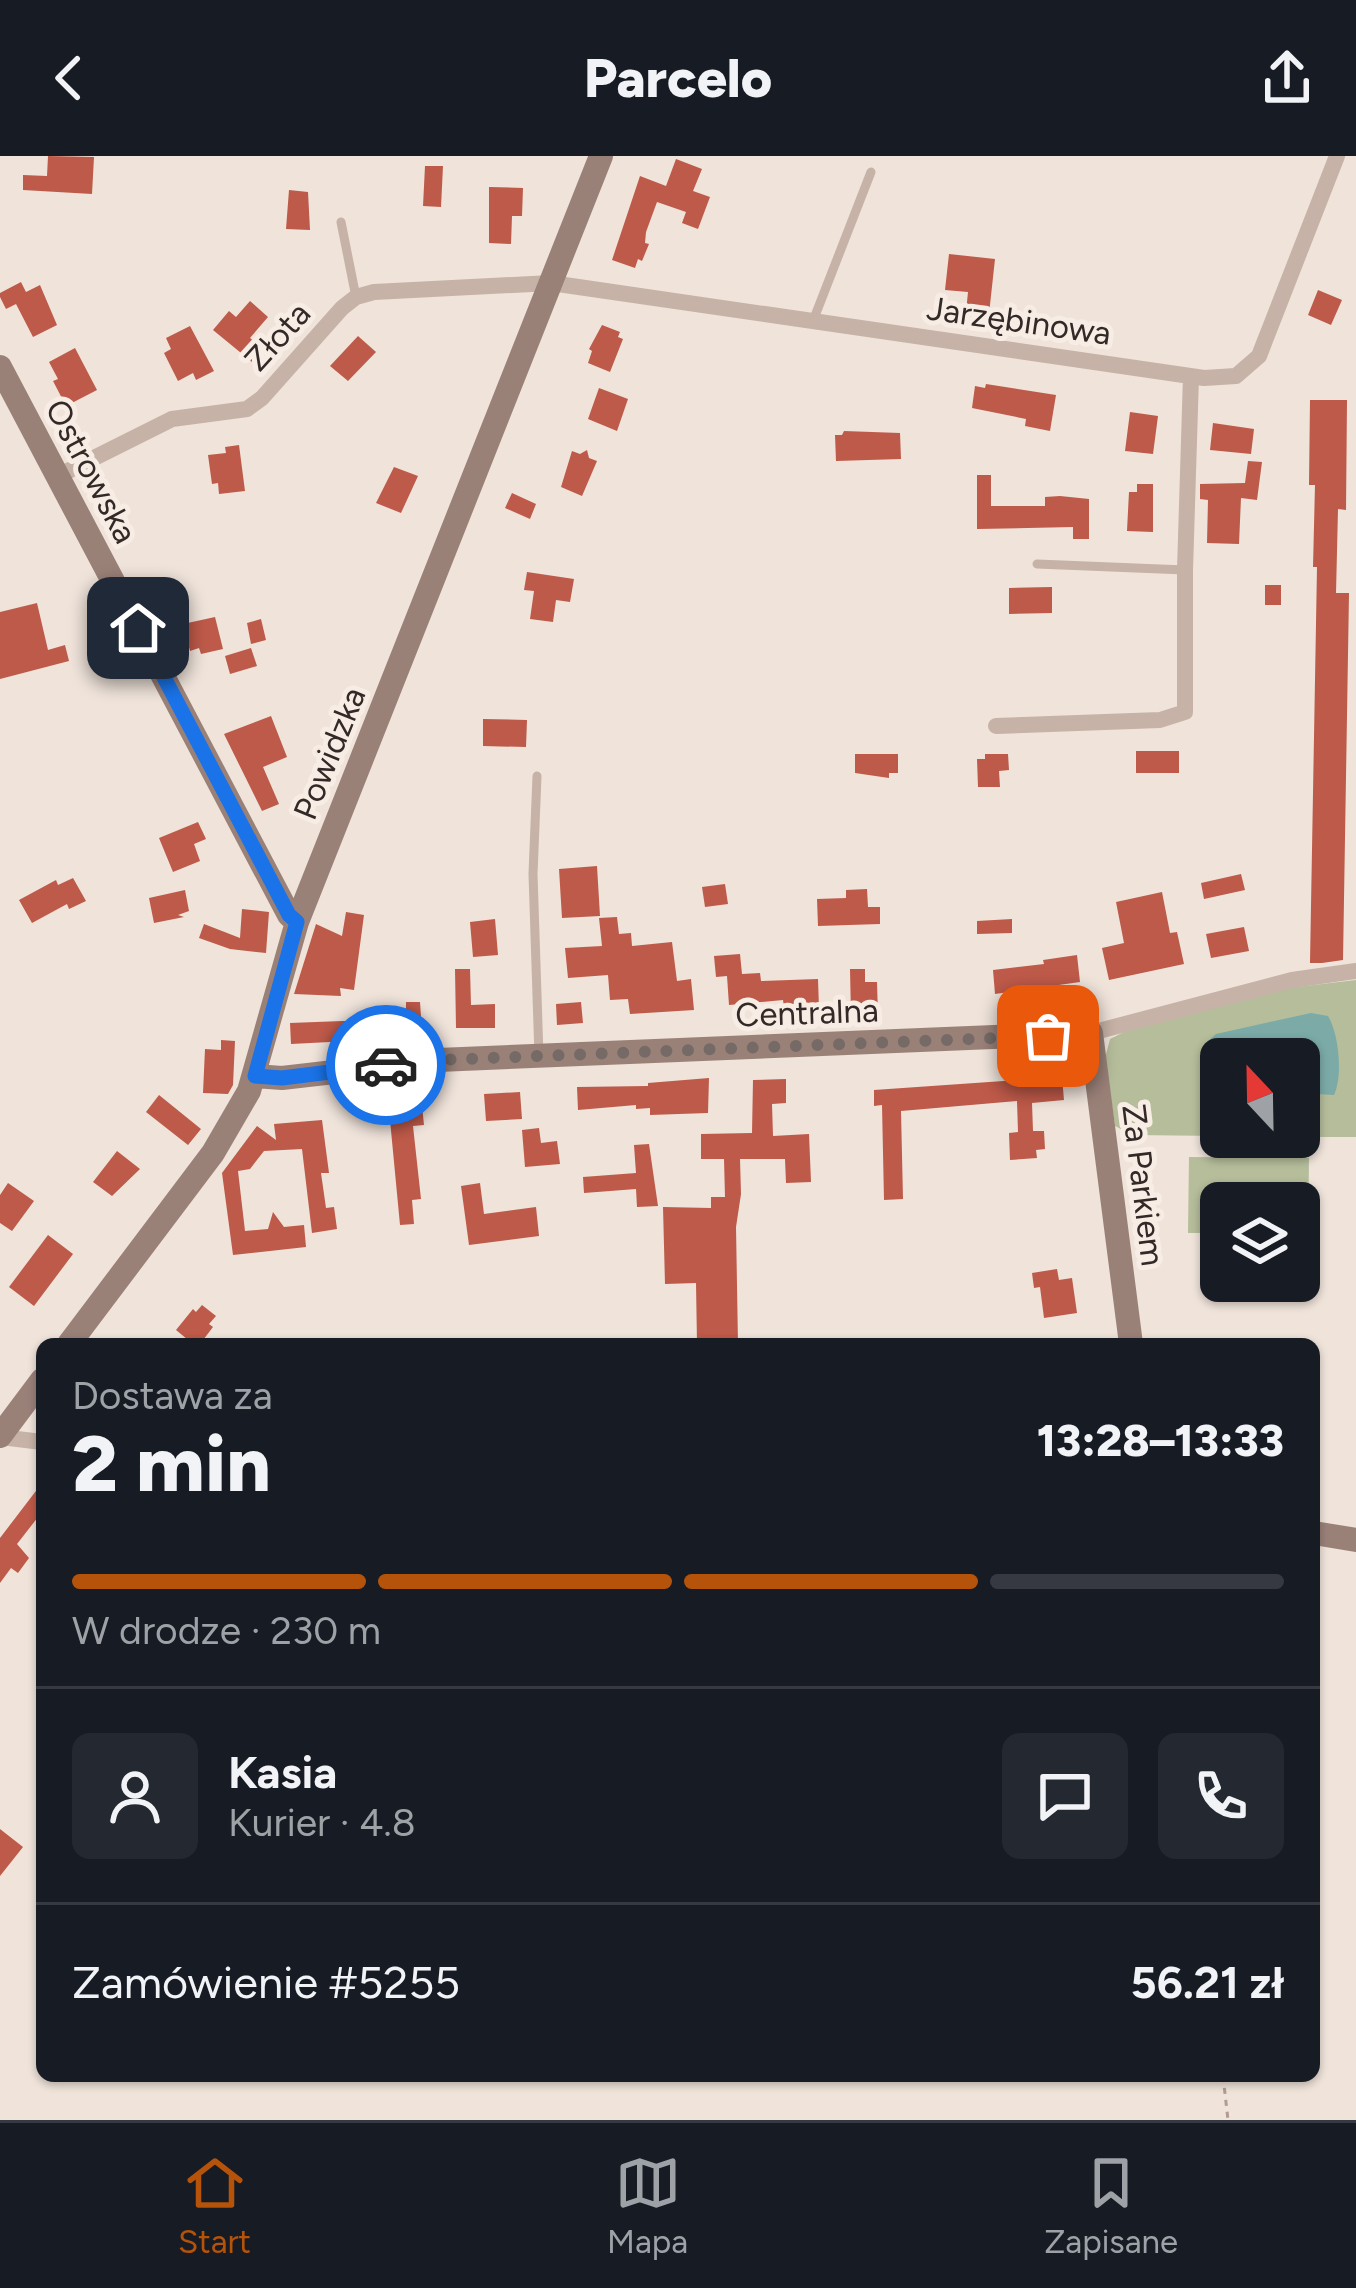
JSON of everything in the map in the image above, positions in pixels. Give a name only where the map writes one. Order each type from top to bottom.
[{"type":"street","name":"Powidzka","points":[[74,1338],[213,1153],[255,1076],[297,922],[602,156]]},
{"type":"street","name":"Jarzębinowa","points":[[550,283],[1191,376],[1236,376],[1259,356],[1337,156]]},
{"type":"street","name":"Złota","points":[[58,476],[172,419],[247,409],[356,297],[374,292],[550,283]]},
{"type":"street","name":"Ostrowska","points":[[0,367],[289,915],[297,922]]},
{"type":"street","points":[[996,726],[1160,720],[1185,712],[1191,376]]},
{"type":"street","name":"Centralna","points":[[255,1076],[282,1078],[438,1060],[1091,1034],[1292,980],[1356,971]]},
{"type":"street","name":"Za Parkiem","points":[[1091,1034],[1130,1338]]},
{"type":"street","points":[[36,1388],[0,1437],[36,1441]]},
{"type":"street","points":[[1320,1534],[1356,1540]]},
{"type":"lane","points":[[813,321],[871,172]]},
{"type":"lane","points":[[341,222],[356,297]]},
{"type":"lane","points":[[1037,564],[1185,570]]},
{"type":"lane","points":[[537,776],[533,874],[539,1056]]},
{"type":"path","points":[[1224,2082],[1228,2120]]},
{"type":"green space","points":[[1356,980],[1356,1137],[1320,1137],[1320,1038],[1200,1038],[1200,1136],[1133,1135],[1115,1126],[1105,1058],[1110,1039],[1288,988]]},
{"type":"green space","points":[[1189,1157],[1309,1158],[1309,1182],[1200,1182],[1200,1233],[1188,1233]]},
{"type":"water","points":[[1311,1013],[1328,1016],[1339,1066],[1334,1095],[1320,1094],[1320,1038],[1211,1038]]},
{"type":"building","points":[[48,156],[94,157],[92,194],[23,190],[23,175],[47,176]]},
{"type":"building","points":[[676,159],[702,169],[693,191],[710,197],[698,229],[682,223],[686,212],[657,202],[642,261],[638,259],[635,268],[612,260],[640,176],[666,186]]},
{"type":"building","points":[[425,166],[443,166],[441,207],[423,206]]},
{"type":"building","points":[[489,187],[523,188],[522,216],[512,216],[511,244],[489,243]]},
{"type":"building","points":[[289,190],[308,192],[310,230],[286,229]]},
{"type":"building","points":[[949,254],[995,259],[989,314],[966,312],[968,292],[945,290]]},
{"type":"building","points":[[21,282],[26,292],[40,285],[57,325],[33,337],[16,304],[6,309],[0,297]]},
{"type":"building","points":[[1318,290],[1342,300],[1331,325],[1308,315]]},
{"type":"building","points":[[250,301],[268,317],[250,338],[263,349],[252,362],[213,330],[229,311],[236,317]]},
{"type":"building","points":[[602,325],[620,332],[618,337],[623,339],[610,372],[588,363],[589,349]]},
{"type":"building","points":[[190,326],[214,371],[196,380],[193,373],[178,381],[164,353],[171,349],[166,338]]},
{"type":"building","points":[[358,336],[376,352],[348,381],[330,366]]},
{"type":"building","points":[[75,348],[97,390],[66,406],[49,362]]},
{"type":"building","points":[[986,384],[1056,395],[1050,431],[1025,426],[1026,419],[972,408],[975,386],[985,388]]},
{"type":"building","points":[[599,388],[628,399],[617,431],[588,419]]},
{"type":"building","points":[[1310,400],[1347,400],[1346,510],[1338,509],[1336,593],[1349,593],[1343,960],[1322,963],[1310,963],[1317,567],[1313,567],[1315,485],[1309,485]]},
{"type":"building","points":[[1130,412],[1158,416],[1153,454],[1125,451]]},
{"type":"building","points":[[1213,423],[1254,429],[1251,454],[1210,450]]},
{"type":"building","points":[[844,431],[900,433],[901,459],[836,461],[835,435]]},
{"type":"building","points":[[239,445],[245,491],[219,494],[218,483],[212,484],[208,455],[226,453],[225,447]]},
{"type":"building","points":[[587,450],[589,458],[597,461],[582,496],[561,487],[572,451]]},
{"type":"building","points":[[1248,461],[1262,462],[1257,500],[1241,498],[1239,544],[1207,543],[1208,500],[1200,499],[1200,484],[1245,483]]},
{"type":"building","points":[[394,467],[418,476],[401,513],[376,503]]},
{"type":"building","points":[[977,475],[991,475],[991,506],[1045,506],[1045,497],[1089,499],[1089,539],[1073,539],[1073,527],[977,529]]},
{"type":"building","points":[[1137,484],[1153,484],[1153,532],[1127,531],[1129,492],[1137,492]]},
{"type":"building","points":[[512,493],[536,504],[530,519],[505,508]]},
{"type":"building","points":[[527,572],[574,579],[570,602],[556,600],[553,622],[530,619],[534,591],[524,590]]},
{"type":"building","points":[[1265,585],[1281,585],[1281,605],[1265,605]]},
{"type":"building","points":[[1052,587],[1052,613],[1009,614],[1009,588]]},
{"type":"building","points":[[37,603],[48,650],[65,645],[69,661],[0,679],[0,612]]},
{"type":"building","points":[[215,617],[223,649],[201,654],[199,648],[190,651],[183,624]]},
{"type":"building","points":[[261,619],[266,640],[251,644],[247,623]]},
{"type":"building","points":[[251,648],[257,666],[230,674],[225,656]]},
{"type":"building","points":[[271,716],[287,757],[263,767],[279,804],[262,811],[224,734]]},
{"type":"building","points":[[483,719],[527,720],[526,747],[483,746]]},
{"type":"building","points":[[1136,751],[1179,751],[1179,773],[1136,773]]},
{"type":"building","points":[[855,754],[898,754],[898,773],[889,773],[889,778],[855,773]]},
{"type":"building","points":[[985,754],[1008,754],[1009,770],[999,771],[1000,787],[978,787],[977,759],[985,759]]},
{"type":"building","points":[[198,822],[206,839],[194,844],[200,861],[173,872],[159,838]]},
{"type":"building","points":[[597,866],[600,916],[562,918],[559,869]]},
{"type":"building","points":[[1241,874],[1245,890],[1204,899],[1201,883]]},
{"type":"building","points":[[73,878],[86,901],[69,909],[67,904],[32,923],[19,900],[56,880],[58,885]]},
{"type":"building","points":[[725,884],[728,904],[705,907],[702,887]]},
{"type":"building","points":[[867,889],[868,907],[880,907],[880,924],[818,926],[817,899],[846,898],[846,890]]},
{"type":"building","points":[[185,890],[189,911],[178,915],[184,917],[154,923],[149,898]]},
{"type":"building","points":[[1162,892],[1170,933],[1177,932],[1184,964],[1109,980],[1102,948],[1124,943],[1116,902]]},
{"type":"building","points":[[242,909],[269,912],[266,953],[230,949],[199,938],[204,924],[240,938]]},
{"type":"building","points":[[346,912],[364,915],[354,990],[340,988],[341,996],[294,994],[316,924],[342,936]]},
{"type":"building","points":[[617,917],[619,934],[631,933],[632,946],[672,942],[677,981],[691,979],[694,1010],[630,1014],[628,999],[610,1000],[608,975],[568,978],[565,948],[602,946],[599,918]]},
{"type":"building","points":[[495,919],[498,955],[473,957],[470,922]]},
{"type":"building","points":[[1012,919],[1012,933],[977,934],[977,921]]},
{"type":"building","points":[[1244,927],[1249,951],[1211,958],[1206,934]]},
{"type":"building","points":[[740,954],[742,974],[760,973],[761,981],[818,979],[819,1009],[784,1007],[783,1000],[729,1005],[727,976],[716,977],[714,956]]},
{"type":"building","points":[[1077,955],[1080,982],[995,994],[993,970]]},
{"type":"building","points":[[455,969],[470,969],[471,1005],[495,1004],[495,1028],[456,1028]]},
{"type":"building","points":[[850,969],[865,969],[865,982],[877,982],[878,1016],[851,1016]]},
{"type":"building","points":[[406,1002],[420,1002],[422,1031],[395,1032],[394,1017],[406,1017]]},
{"type":"building","points":[[581,1002],[583,1023],[557,1025],[556,1004]]},
{"type":"building","points":[[348,1021],[349,1041],[291,1044],[290,1023]]},
{"type":"building","points":[[221,1040],[235,1041],[233,1085],[228,1094],[203,1093],[205,1049],[221,1050]]},
{"type":"building","points":[[1062,1077],[1064,1100],[1032,1103],[1033,1131],[1044,1131],[1045,1149],[1036,1150],[1037,1158],[1010,1160],[1009,1133],[1018,1132],[1017,1101],[901,1111],[903,1199],[884,1200],[882,1105],[874,1106],[874,1090]]},
{"type":"building","points":[[709,1078],[708,1113],[650,1115],[650,1108],[636,1109],[636,1105],[578,1110],[577,1087],[648,1086]]},
{"type":"building","points":[[786,1079],[786,1103],[772,1104],[773,1136],[809,1134],[811,1182],[786,1183],[785,1159],[740,1159],[738,1338],[697,1338],[696,1283],[665,1284],[663,1207],[711,1208],[711,1197],[725,1197],[724,1159],[701,1159],[701,1134],[752,1133],[753,1080]]},
{"type":"building","points":[[520,1092],[522,1119],[486,1121],[484,1094]]},
{"type":"building","points":[[159,1095],[201,1129],[188,1145],[146,1112]]},
{"type":"building","points":[[421,1096],[424,1125],[413,1126],[421,1199],[412,1200],[414,1224],[400,1225],[388,1099]]},
{"type":"building","points":[[322,1120],[329,1173],[321,1173],[326,1208],[334,1207],[337,1229],[312,1233],[302,1149],[264,1151],[250,1169],[238,1171],[245,1231],[268,1229],[273,1212],[284,1227],[304,1225],[306,1247],[233,1255],[222,1173],[257,1126],[276,1140],[274,1124]]},
{"type":"building","points":[[539,1128],[541,1143],[557,1141],[560,1164],[525,1167],[522,1130]]},
{"type":"building","points":[[649,1144],[658,1206],[637,1207],[636,1189],[584,1193],[583,1177],[636,1173],[634,1145]]},
{"type":"building","points":[[117,1151],[140,1169],[112,1196],[93,1182]]},
{"type":"building","points":[[8,1183],[34,1201],[12,1231],[0,1223],[0,1195]]},
{"type":"building","points":[[480,1183],[484,1214],[536,1207],[539,1236],[469,1245],[461,1186]]},
{"type":"building","points":[[48,1235],[73,1254],[34,1306],[9,1287]]},
{"type":"building","points":[[1057,1269],[1059,1280],[1072,1278],[1077,1313],[1044,1318],[1040,1287],[1034,1288],[1032,1273]]},
{"type":"building","points":[[202,1305],[216,1316],[209,1324],[213,1327],[205,1338],[186,1338],[176,1330],[193,1309],[196,1312]]},
{"type":"building","points":[[36,1491],[36,1520],[17,1544],[29,1558],[18,1573],[11,1568],[0,1583],[0,1538]]},
{"type":"building","points":[[0,1829],[23,1847],[0,1876]]},
{"type":"way so far","points":[[386,1065],[1048,1036]]},
{"type":"route","points":[[138,628],[289,915],[297,922],[255,1076],[282,1078],[386,1065]]}]
